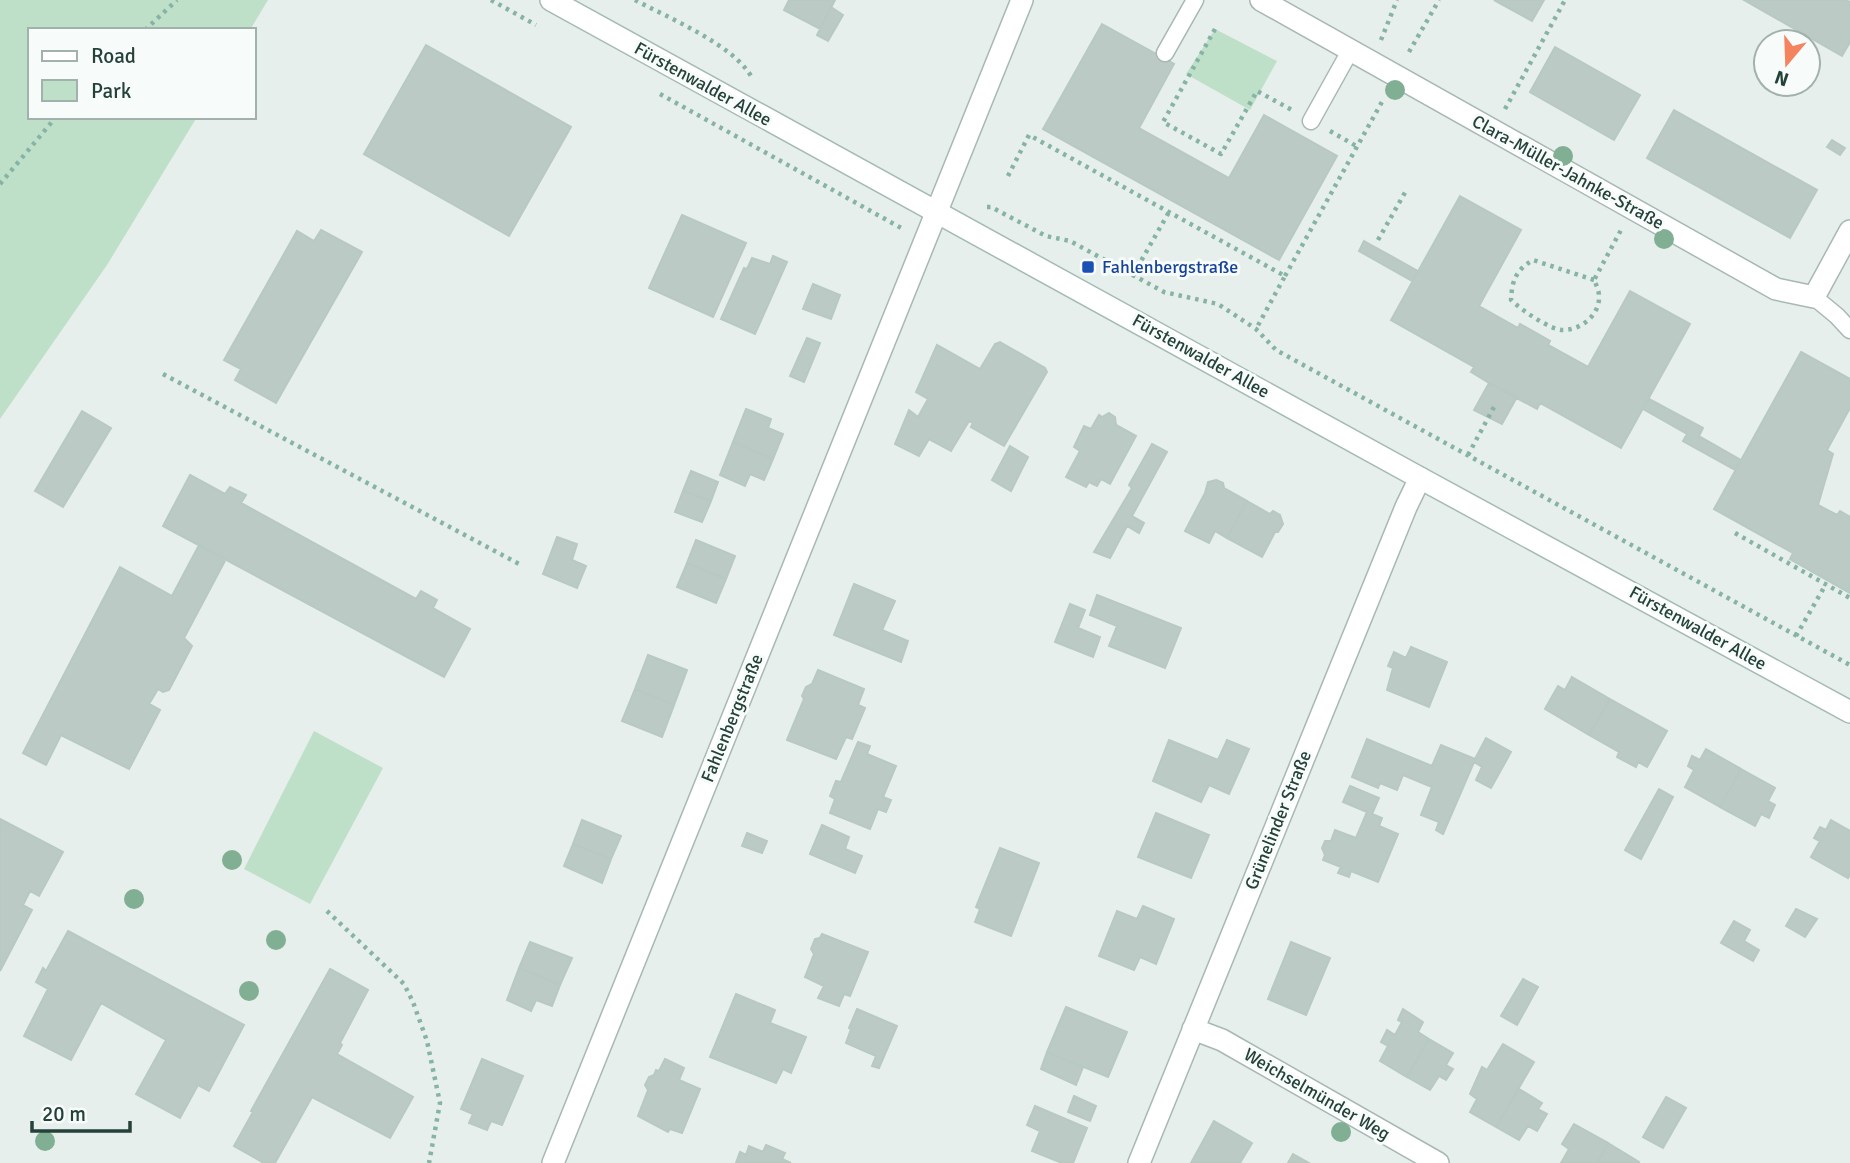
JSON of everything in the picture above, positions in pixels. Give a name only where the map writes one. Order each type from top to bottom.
[{"type":"street","name":"Fürstenwalder Allee","points":[[551,0],[1850,712]]},
{"type":"street","name":"Fahlenbergstraße","points":[[553,1163],[1022,0]]},
{"type":"street","name":"Clara-Müller-Jahnke-Straße","points":[[1261,0],[1776,289],[1814,298]]},
{"type":"street","points":[[1814,298],[1850,231]]},
{"type":"street","name":"Grünelinder Straße","points":[[1139,1163],[1420,478]]},
{"type":"street","name":"Weichselmünder Weg","points":[[1193,1029],[1222,1040],[1438,1163]]},
{"type":"lane","points":[[1165,53],[1195,0]]},
{"type":"lane","points":[[1311,121],[1350,51]]},
{"type":"lane","points":[[1814,298],[1850,330]]},
{"type":"path","points":[[147,28],[177,0]]},
{"type":"path","points":[[491,0],[540,27]]},
{"type":"path","points":[[635,0],[719,46],[748,70],[753,81]]},
{"type":"path","points":[[1371,63],[1397,0]]},
{"type":"path","points":[[1256,329],[1438,0]]},
{"type":"path","points":[[1493,131],[1564,0]]},
{"type":"path","points":[[1215,29],[1163,122],[1221,154],[1257,91],[1358,147]]},
{"type":"path","points":[[649,88],[925,241]]},
{"type":"path","points":[[0,184],[54,119]]},
{"type":"path","points":[[1007,176],[1029,135],[1285,276]]},
{"type":"path","points":[[1378,240],[1407,189]]},
{"type":"path","points":[[991,207],[1046,236],[1070,241],[1164,292],[1218,304],[1256,329],[1276,350],[1850,665]]},
{"type":"path","points":[[1594,280],[1533,260],[1520,268],[1511,283],[1511,300],[1521,310],[1561,330],[1583,325],[1595,313],[1600,296],[1594,280],[1633,208]]},
{"type":"path","points":[[1133,275],[1169,212]]},
{"type":"path","points":[[1091,261],[1095,254]]},
{"type":"path","points":[[163,374],[521,565]]},
{"type":"path","points":[[1468,456],[1494,407]]},
{"type":"path","points":[[1735,533],[1850,597]]},
{"type":"path","points":[[1796,636],[1826,584]]},
{"type":"path","points":[[327,911],[404,984],[414,1002],[427,1041],[440,1103],[429,1163]]},
{"type":"green space","points":[[0,0],[268,0],[251,28],[28,28],[28,119],[196,119],[107,265],[0,419]]},
{"type":"green space","points":[[1215,29],[1277,61],[1250,110],[1186,74]]},
{"type":"green space","points":[[314,731],[383,768],[310,904],[244,869]]},
{"type":"building","points":[[789,0],[835,0],[820,29],[784,10]]},
{"type":"building","points":[[1494,0],[1544,0],[1532,21]]},
{"type":"building","points":[[1744,0],[1850,2],[1850,42],[1842,56],[1822,45],[1822,28],[1793,28]]},
{"type":"building","points":[[831,7],[843,15],[828,41],[817,35]]},
{"type":"building","points":[[1102,24],[1174,64],[1139,128],[1229,178],[1264,115],[1337,156],[1279,260],[1043,129]]},
{"type":"building","points":[[426,45],[571,127],[509,236],[364,154]]},
{"type":"building","points":[[1555,47],[1640,95],[1614,140],[1530,92]]},
{"type":"building","points":[[1674,110],[1817,190],[1790,238],[1647,158]]},
{"type":"building","points":[[1832,140],[1845,148],[1840,155],[1827,147]]},
{"type":"building","points":[[1460,196],[1521,230],[1479,306],[1518,328],[1520,324],[1550,341],[1548,345],[1588,367],[1630,291],[1690,324],[1621,448],[1540,403],[1537,409],[1489,383],[1471,372],[1474,367],[1391,320]]},
{"type":"building","points":[[682,215],[746,243],[713,317],[649,288]]},
{"type":"building","points":[[321,230],[362,252],[276,403],[235,380],[241,369],[224,360],[297,231],[314,241]]},
{"type":"building","points":[[1364,241],[1418,271],[1412,281],[1359,251]]},
{"type":"building","points":[[773,256],[787,262],[755,334],[721,319],[744,268],[747,269],[752,258],[770,264]]},
{"type":"building","points":[[813,284],[840,295],[831,319],[803,309]]},
{"type":"building","points":[[807,338],[820,343],[804,382],[790,376]]},
{"type":"building","points":[[1000,342],[1045,368],[1047,372],[1004,446],[971,427],[973,423],[969,421],[951,451],[929,439],[919,456],[895,444],[909,410],[918,417],[928,399],[916,392],[937,345],[980,369],[995,344]]},
{"type":"building","points":[[1801,352],[1850,379],[1850,408],[1827,450],[1833,454],[1818,505],[1837,515],[1840,511],[1850,517],[1850,593],[1790,559],[1793,553],[1714,509]]},
{"type":"building","points":[[1489,383],[1517,397],[1502,424],[1474,410]]},
{"type":"building","points":[[1649,399],[1703,428],[1699,436],[1741,460],[1735,470],[1683,441],[1687,434],[1643,409]]},
{"type":"building","points":[[746,409],[771,419],[768,428],[783,434],[773,459],[733,442]]},
{"type":"building","points":[[82,411],[111,428],[63,507],[35,491]]},
{"type":"building","points":[[1109,413],[1115,417],[1116,425],[1136,436],[1110,484],[1101,479],[1097,486],[1089,482],[1086,487],[1066,477],[1080,451],[1074,447],[1084,426],[1091,429],[1099,415],[1102,417]]},
{"type":"building","points":[[733,442],[773,459],[764,480],[750,474],[745,486],[720,475]]},
{"type":"building","points":[[1152,444],[1167,452],[1132,516],[1144,523],[1139,533],[1127,526],[1110,558],[1094,552],[1132,488],[1129,485]]},
{"type":"building","points":[[1010,446],[1028,457],[1011,491],[992,480]]},
{"type":"building","points":[[691,471],[718,482],[711,501],[683,491]]},
{"type":"building","points":[[190,475],[225,494],[230,487],[246,495],[241,503],[416,599],[421,591],[437,600],[433,608],[470,629],[444,677],[163,526]]},
{"type":"building","points":[[1216,480],[1223,483],[1224,488],[1247,501],[1227,538],[1215,531],[1209,543],[1185,531],[1208,482]]},
{"type":"building","points":[[683,491],[711,501],[702,522],[675,512]]},
{"type":"building","points":[[1247,501],[1270,514],[1273,511],[1280,515],[1283,524],[1278,532],[1275,532],[1262,557],[1227,538]]},
{"type":"building","points":[[557,537],[577,544],[572,560],[586,566],[577,588],[543,574]]},
{"type":"building","points":[[696,540],[735,556],[726,579],[687,563]]},
{"type":"building","points":[[199,545],[226,559],[184,638],[192,646],[169,690],[163,692],[158,689],[149,704],[160,710],[129,769],[61,735],[46,765],[23,753],[120,567],[172,596]]},
{"type":"building","points":[[687,563],[726,579],[716,603],[677,587]]},
{"type":"building","points":[[854,584],[895,601],[882,630],[908,641],[901,662],[834,635]]},
{"type":"building","points":[[1097,595],[1181,628],[1165,668],[1109,646],[1117,626],[1090,615]]},
{"type":"building","points":[[1070,604],[1085,610],[1078,628],[1100,637],[1093,657],[1055,642]]},
{"type":"building","points":[[1411,647],[1447,662],[1429,707],[1387,690],[1393,668],[1388,666],[1394,652],[1406,658]]},
{"type":"building","points":[[648,655],[687,670],[674,705],[635,689]]},
{"type":"building","points":[[818,670],[864,689],[858,705],[865,708],[852,739],[846,737],[836,759],[787,740],[804,699],[802,696],[806,687],[812,684]]},
{"type":"building","points":[[1572,677],[1610,699],[1589,735],[1545,709],[1558,686],[1565,690]]},
{"type":"building","points":[[635,689],[674,705],[662,737],[622,721]]},
{"type":"building","points":[[1610,699],[1667,731],[1647,767],[1638,762],[1636,767],[1617,757],[1619,752],[1589,735]]},
{"type":"building","points":[[1486,738],[1511,752],[1491,788],[1476,780],[1482,767],[1474,762],[1443,834],[1436,830],[1439,822],[1421,815],[1432,787],[1403,775],[1397,790],[1380,783],[1378,788],[1352,777],[1367,739],[1432,766],[1441,745],[1475,759]]},
{"type":"building","points":[[1169,740],[1218,760],[1227,740],[1249,749],[1229,794],[1209,785],[1201,802],[1153,781]]},
{"type":"building","points":[[858,742],[870,746],[867,754],[896,766],[883,797],[891,800],[886,812],[878,809],[870,829],[830,813],[835,799],[830,796],[836,781],[841,782]]},
{"type":"building","points":[[1706,749],[1741,769],[1720,807],[1685,787],[1694,770],[1688,766],[1692,756],[1700,760]]},
{"type":"building","points":[[1741,769],[1775,788],[1768,801],[1775,805],[1769,818],[1761,814],[1755,826],[1720,807]]},
{"type":"building","points":[[1350,786],[1379,798],[1372,814],[1382,818],[1379,826],[1398,834],[1378,882],[1351,871],[1349,877],[1338,873],[1341,867],[1323,860],[1325,855],[1322,848],[1325,841],[1331,841],[1335,830],[1356,838],[1367,812],[1343,802]]},
{"type":"building","points":[[1659,789],[1673,797],[1641,859],[1625,850]]},
{"type":"building","points":[[1156,813],[1209,835],[1191,878],[1138,857]]},
{"type":"building","points":[[0,819],[63,852],[39,896],[30,891],[23,905],[32,910],[0,971]]},
{"type":"building","points":[[582,820],[621,836],[611,859],[573,844]]},
{"type":"building","points":[[1831,820],[1850,831],[1848,878],[1811,857],[1820,841],[1814,838],[1820,827],[1826,830]]},
{"type":"building","points":[[822,825],[849,837],[845,849],[862,856],[855,873],[810,854]]},
{"type":"building","points":[[747,833],[767,841],[762,853],[742,846]]},
{"type":"building","points":[[573,844],[611,859],[602,883],[564,866]]},
{"type":"building","points":[[1000,848],[1039,863],[1011,936],[975,922],[980,909],[976,907]]},
{"type":"building","points":[[1143,906],[1174,919],[1156,964],[1140,957],[1134,970],[1099,956],[1117,911],[1137,919]]},
{"type":"building","points":[[1796,909],[1817,919],[1805,937],[1786,926]]},
{"type":"building","points":[[1734,921],[1750,930],[1744,941],[1759,950],[1753,961],[1721,943]]},
{"type":"building","points":[[68,931],[244,1025],[209,1091],[198,1085],[180,1118],[136,1094],[166,1040],[101,1003],[71,1060],[24,1036],[48,989],[36,982],[43,968],[46,971]]},
{"type":"building","points":[[822,934],[868,952],[850,996],[844,994],[839,1006],[818,998],[824,986],[805,977],[814,954],[811,949],[815,939]]},
{"type":"building","points":[[530,942],[572,958],[560,985],[519,968]]},
{"type":"building","points":[[1291,942],[1330,958],[1306,1015],[1268,999]]},
{"type":"building","points":[[519,968],[560,985],[552,1006],[536,1000],[531,1011],[507,1000]]},
{"type":"building","points":[[330,969],[368,990],[337,1054],[413,1097],[390,1138],[312,1097],[275,1163],[264,1163],[234,1146]]},
{"type":"building","points":[[1523,979],[1538,987],[1517,1025],[1501,1016]]},
{"type":"building","points":[[736,994],[775,1010],[770,1023],[806,1037],[791,1073],[783,1069],[776,1083],[710,1057]]},
{"type":"building","points":[[1066,1007],[1127,1032],[1108,1077],[1047,1052]]},
{"type":"building","points":[[857,1009],[897,1026],[879,1068],[872,1066],[876,1056],[846,1043]]},
{"type":"building","points":[[1403,1009],[1423,1022],[1418,1032],[1429,1039],[1407,1077],[1380,1061],[1388,1046],[1381,1042],[1387,1030],[1395,1035],[1402,1022],[1398,1020]]},
{"type":"building","points":[[1429,1039],[1453,1053],[1446,1065],[1453,1069],[1446,1080],[1439,1076],[1430,1090],[1407,1077]]},
{"type":"building","points":[[1503,1044],[1534,1062],[1496,1127],[1470,1112],[1477,1099],[1470,1094],[1482,1067],[1487,1070]]},
{"type":"building","points":[[1047,1052],[1083,1067],[1076,1085],[1041,1069]]},
{"type":"building","points":[[482,1059],[523,1076],[502,1125],[491,1121],[487,1130],[469,1123],[473,1114],[461,1109]]},
{"type":"building","points":[[665,1059],[684,1068],[679,1080],[700,1089],[682,1133],[670,1129],[668,1132],[638,1116],[648,1090],[645,1085],[656,1070],[659,1071]]},
{"type":"building","points":[[1519,1089],[1542,1103],[1538,1109],[1547,1114],[1537,1131],[1528,1126],[1519,1140],[1496,1127]]},
{"type":"building","points":[[1074,1096],[1096,1106],[1090,1121],[1068,1112]]},
{"type":"building","points":[[1666,1097],[1686,1108],[1663,1148],[1643,1137]]},
{"type":"building","points":[[1035,1106],[1087,1128],[1073,1163],[1062,1163],[1032,1151],[1040,1131],[1027,1125]]},
{"type":"building","points":[[1214,1121],[1252,1143],[1240,1163],[1191,1163]]},
{"type":"building","points":[[1574,1124],[1608,1143],[1597,1163],[1561,1163],[1569,1149],[1562,1144]]},
{"type":"building","points":[[1608,1143],[1639,1162],[1597,1163]]},
{"type":"building","points":[[766,1145],[785,1153],[782,1159],[791,1163],[736,1163],[740,1152],[746,1155],[749,1146],[763,1152]]},
{"type":"building","points":[[1293,1154],[1309,1163],[1288,1163]]},
{"type":"place","name":"Fahlenbergstraße","points":[[1088,267]]}]
